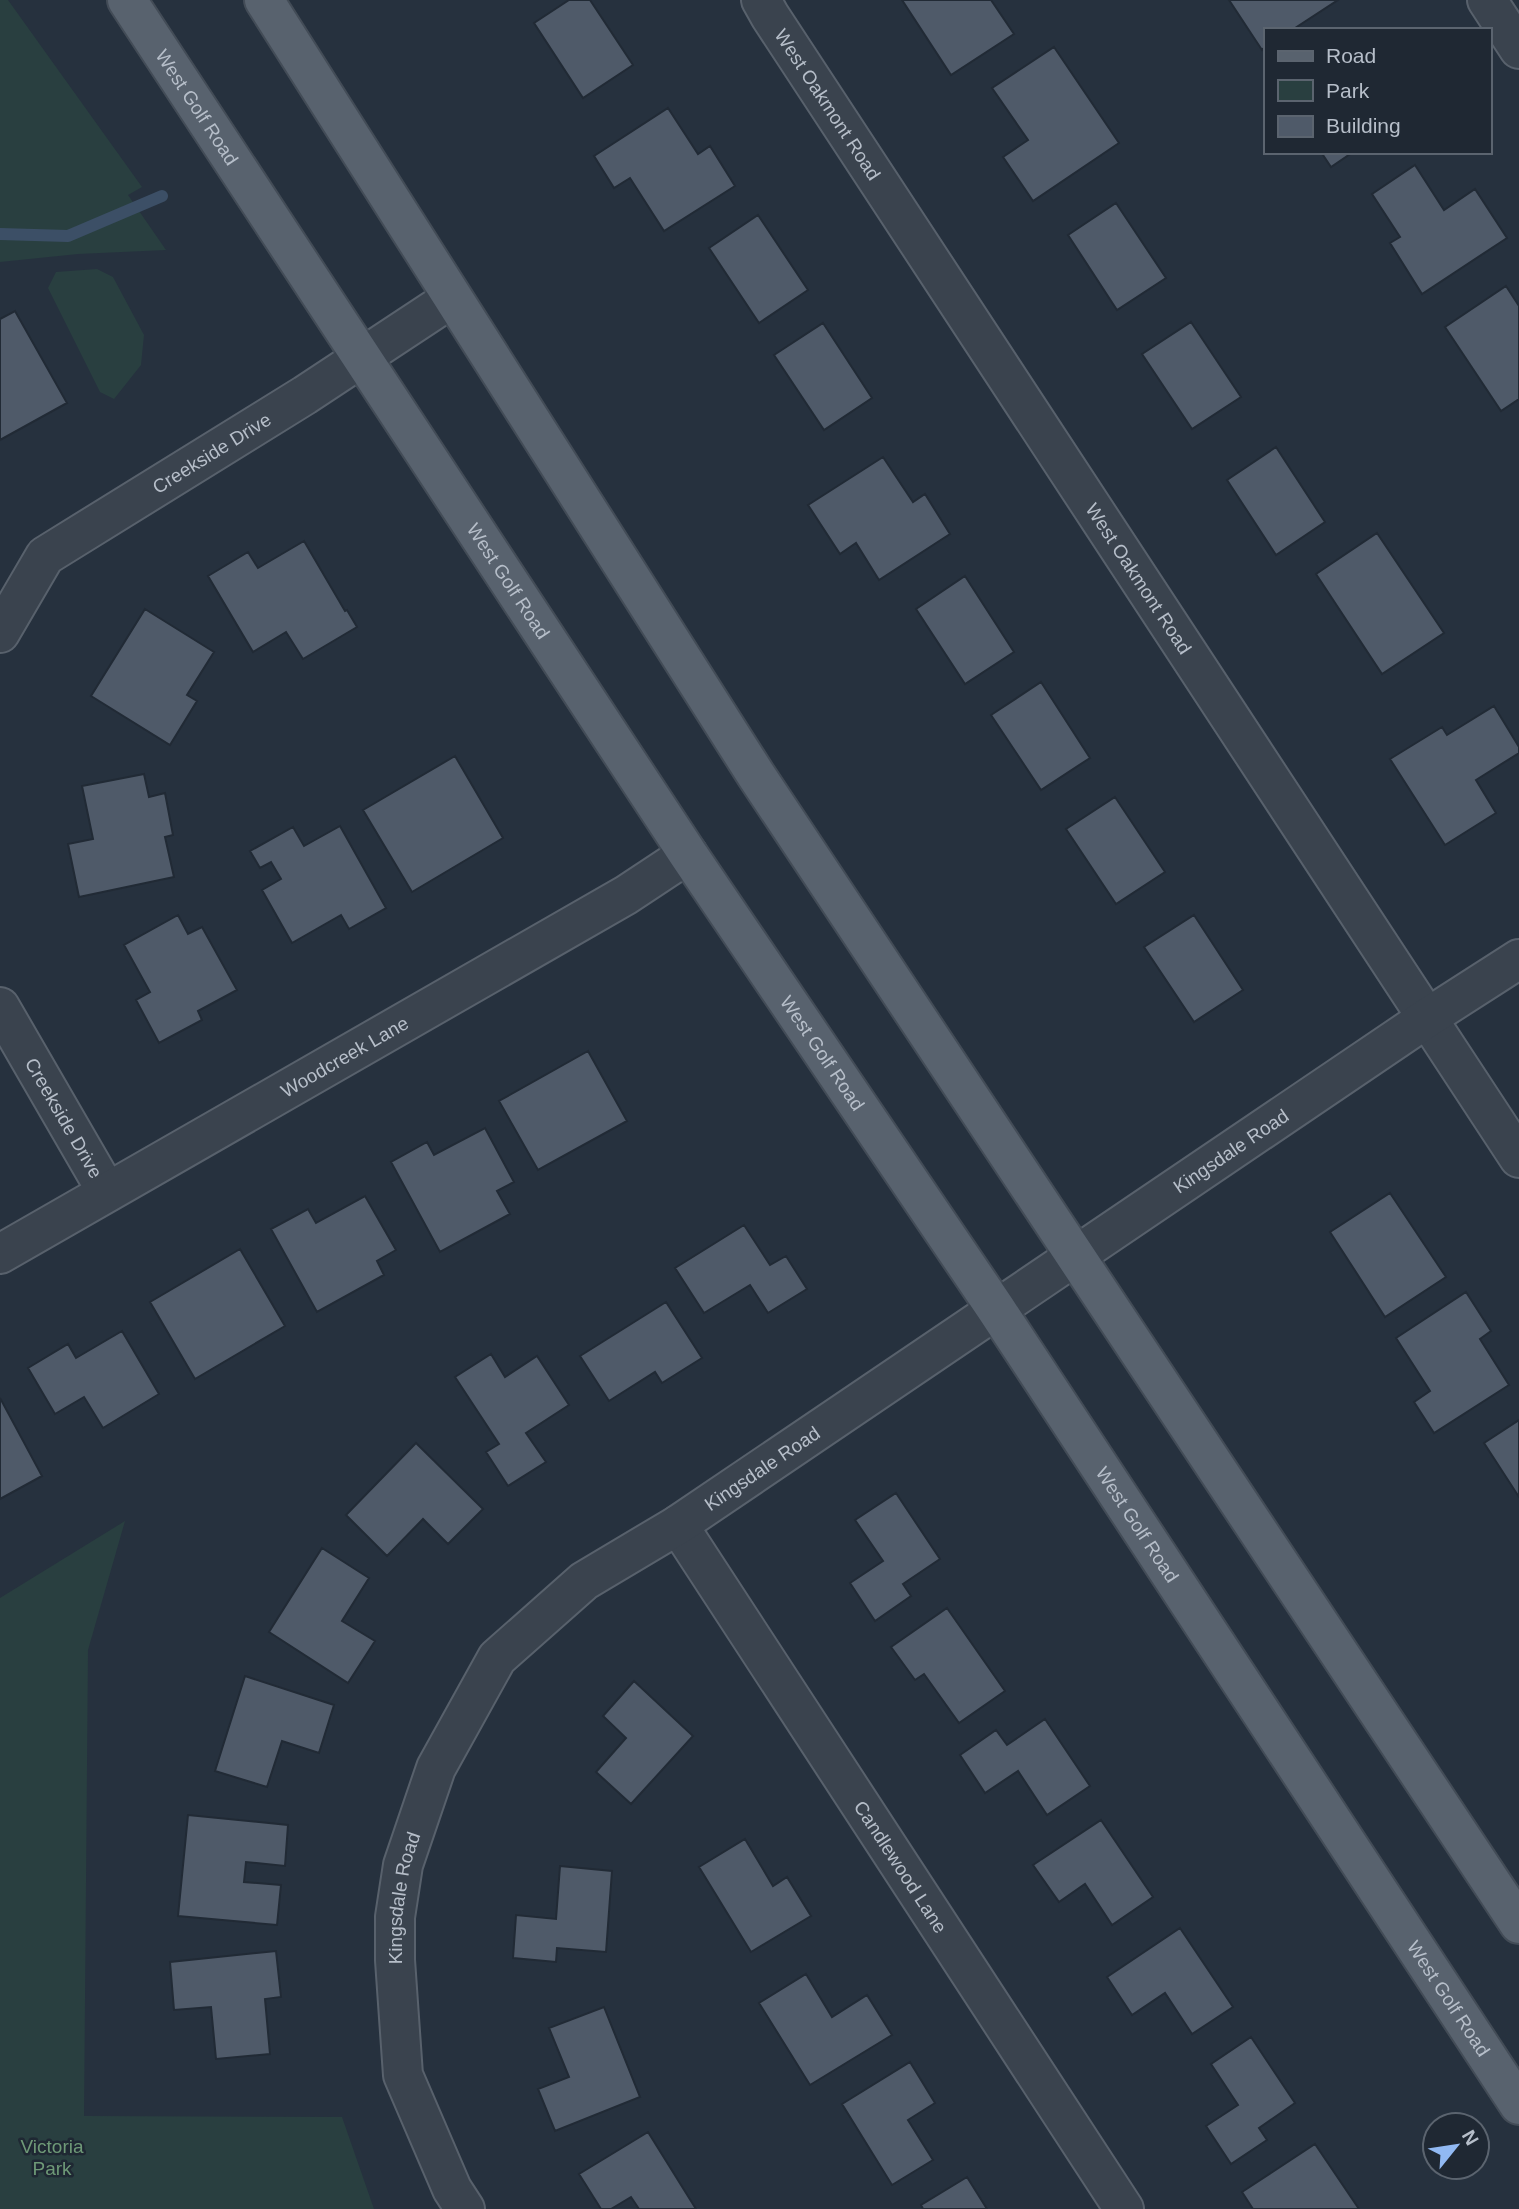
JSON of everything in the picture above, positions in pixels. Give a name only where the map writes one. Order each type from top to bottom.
[{"type":"main road","name":"West Golf Road","points":[[127,0],[688,855],[996,1309],[1519,2105]]},
{"type":"main road","points":[[264,0],[749,764],[1519,1924]]},
{"type":"street","name":"West Oakmont Road","points":[[761,0],[1519,1158]]},
{"type":"street","points":[[1487,0],[1519,49]]},
{"type":"street","name":"Creekside Drive","points":[[0,634],[45,556],[452,298]]},
{"type":"street","name":"Woodcreek Lane","points":[[0,1254],[626,895],[688,855]]},
{"type":"street","name":"Kingsdale Road","points":[[465,2209],[452,2189],[403,2075],[395,1928],[403,1865],[436,1768],[496,1658],[584,1581],[678,1525],[1427,1018],[1519,959]]},
{"type":"street","name":"Creekside Drive","points":[[0,1007],[107,1192]]},
{"type":"street","name":"Candlewood Lane","points":[[678,1525],[1124,2209]]},
{"type":"green space","points":[[0,0],[8,0],[142,187],[128,195],[166,250],[78,254],[0,262]]},
{"type":"green space","points":[[97,269],[113,277],[144,335],[141,365],[114,399],[100,392],[48,288],[56,272]]},
{"type":"green space","name":"Victoria Park","points":[[125,1521],[88,1650],[84,2116],[342,2117],[374,2209],[0,2209],[0,1598]]},
{"type":"building","points":[[569,0],[590,0],[633,65],[583,98],[534,23]]},
{"type":"building","points":[[902,0],[991,0],[1014,34],[951,75]]},
{"type":"building","points":[[1229,0],[1338,0],[1295,28],[1264,28],[1262,50]]},
{"type":"building","points":[[1054,47],[1119,143],[1033,201],[1003,157],[1028,140],[992,88]]},
{"type":"building","points":[[668,108],[698,154],[710,146],[735,186],[664,231],[630,178],[614,188],[594,156]]},
{"type":"building","points":[[1322,154],[1350,154],[1331,167]]},
{"type":"building","points":[[1415,165],[1444,210],[1475,189],[1507,238],[1422,294],[1390,243],[1400,237],[1372,194]]},
{"type":"building","points":[[1116,203],[1166,278],[1117,310],[1068,235]]},
{"type":"building","points":[[758,215],[808,290],[759,323],[709,248]]},
{"type":"building","points":[[1506,286],[1519,306],[1519,399],[1501,411],[1445,327]]},
{"type":"building","points":[[15,311],[67,403],[0,440],[0,319]]},
{"type":"building","points":[[1191,322],[1241,397],[1192,429],[1142,354]]},
{"type":"building","points":[[823,323],[872,398],[824,430],[774,355]]},
{"type":"building","points":[[1276,447],[1325,522],[1276,555],[1227,480]]},
{"type":"building","points":[[883,457],[913,502],[925,494],[950,534],[879,580],[856,543],[840,554],[808,505]]},
{"type":"building","points":[[1377,533],[1444,633],[1382,674],[1316,574]]},
{"type":"building","points":[[304,541],[357,627],[303,659],[286,632],[253,652],[208,576],[248,552],[258,568]]},
{"type":"building","points":[[965,576],[1014,652],[965,684],[916,609]]},
{"type":"building","points":[[145,609],[214,652],[187,695],[197,701],[170,745],[91,696]]},
{"type":"building","points":[[1041,682],[1090,758],[1041,790],[991,715]]},
{"type":"building","points":[[1494,706],[1519,747],[1519,753],[1476,780],[1496,813],[1445,845],[1390,759],[1442,727],[1447,735]]},
{"type":"building","points":[[455,756],[503,838],[412,892],[363,810]]},
{"type":"building","points":[[144,774],[149,797],[165,793],[173,835],[165,837],[174,877],[79,897],[68,844],[93,839],[82,786]]},
{"type":"building","points":[[1115,797],[1165,872],[1116,904],[1066,829]]},
{"type":"building","points":[[340,826],[386,908],[349,929],[341,915],[292,943],[262,890],[281,879],[271,862],[260,868],[250,851],[293,827],[304,846]]},
{"type":"building","points":[[178,915],[188,934],[202,927],[237,990],[198,1011],[202,1020],[159,1043],[136,1000],[150,992],[124,945]]},
{"type":"building","points":[[1194,915],[1243,990],[1194,1022],[1144,947]]},
{"type":"building","points":[[588,1051],[627,1121],[538,1170],[499,1101]]},
{"type":"building","points":[[485,1128],[514,1182],[497,1191],[510,1214],[440,1252],[391,1162],[427,1142],[434,1155]]},
{"type":"building","points":[[1390,1193],[1446,1277],[1385,1317],[1330,1232]]},
{"type":"building","points":[[365,1196],[396,1250],[377,1261],[384,1275],[317,1312],[271,1229],[308,1209],[316,1223]]},
{"type":"building","points":[[744,1225],[770,1265],[786,1256],[807,1289],[768,1313],[750,1285],[704,1313],[675,1268]]},
{"type":"building","points":[[240,1249],[285,1326],[195,1379],[150,1302]]},
{"type":"building","points":[[1466,1292],[1491,1331],[1480,1339],[1509,1385],[1434,1433],[1414,1402],[1430,1391],[1396,1338]]},
{"type":"building","points":[[666,1302],[702,1358],[662,1383],[655,1372],[609,1401],[580,1356]]},
{"type":"building","points":[[122,1331],[159,1394],[103,1428],[84,1397],[55,1414],[28,1368],[68,1344],[76,1358]]},
{"type":"building","points":[[491,1354],[505,1377],[537,1356],[569,1405],[526,1433],[546,1462],[508,1486],[486,1452],[499,1444],[455,1377]]},
{"type":"building","points":[[0,1398],[42,1476],[0,1499]]},
{"type":"building","points":[[1519,1420],[1519,1497],[1484,1443]]},
{"type":"building","points":[[416,1443],[483,1509],[448,1544],[423,1519],[387,1556],[346,1515]]},
{"type":"building","points":[[896,1493],[940,1559],[903,1584],[911,1596],[875,1621],[850,1583],[883,1561],[855,1520]]},
{"type":"building","points":[[322,1548],[369,1578],[342,1621],[375,1641],[348,1683],[269,1632]]},
{"type":"building","points":[[947,1608],[1005,1691],[959,1723],[924,1674],[915,1680],[891,1647]]},
{"type":"building","points":[[245,1676],[334,1705],[319,1753],[282,1741],[267,1787],[215,1771]]},
{"type":"building","points":[[634,1681],[693,1736],[631,1804],[596,1772],[626,1738],[603,1716]]},
{"type":"building","points":[[1045,1719],[1090,1786],[1047,1815],[1018,1771],[985,1793],[960,1755],[996,1730],[1007,1745]]},
{"type":"building","points":[[188,1815],[288,1825],[285,1866],[246,1862],[244,1882],[281,1885],[277,1925],[178,1916]]},
{"type":"building","points":[[1101,1820],[1153,1897],[1112,1925],[1085,1884],[1059,1902],[1033,1865]]},
{"type":"building","points":[[745,1839],[773,1886],[787,1877],[811,1916],[751,1952],[699,1867]]},
{"type":"building","points":[[560,1866],[612,1871],[606,1952],[557,1948],[556,1962],[513,1958],[516,1915],[556,1919]]},
{"type":"building","points":[[1180,1928],[1233,2007],[1192,2034],[1165,1993],[1132,2015],[1107,1977]]},
{"type":"building","points":[[276,1951],[281,1997],[265,1999],[270,2054],[216,2059],[211,2007],[174,2010],[170,1962]]},
{"type":"building","points":[[806,1974],[832,2017],[867,1995],[892,2035],[810,2085],[759,2003]]},
{"type":"building","points":[[604,2007],[640,2097],[555,2131],[538,2089],[569,2077],[549,2028]]},
{"type":"building","points":[[1251,2037],[1295,2103],[1259,2128],[1267,2140],[1231,2164],[1206,2126],[1238,2105],[1211,2064]]},
{"type":"building","points":[[910,2062],[935,2103],[908,2120],[933,2160],[892,2185],[842,2104]]},
{"type":"building","points":[[648,2132],[696,2209],[639,2209],[631,2197],[611,2209],[601,2209],[579,2174]]},
{"type":"building","points":[[1315,2144],[1359,2209],[1253,2209],[1242,2192]]},
{"type":"building","points":[[967,2177],[987,2209],[923,2209],[921,2205]]},
{"type":"waterway","points":[[0,234],[68,236],[162,196]]}]
